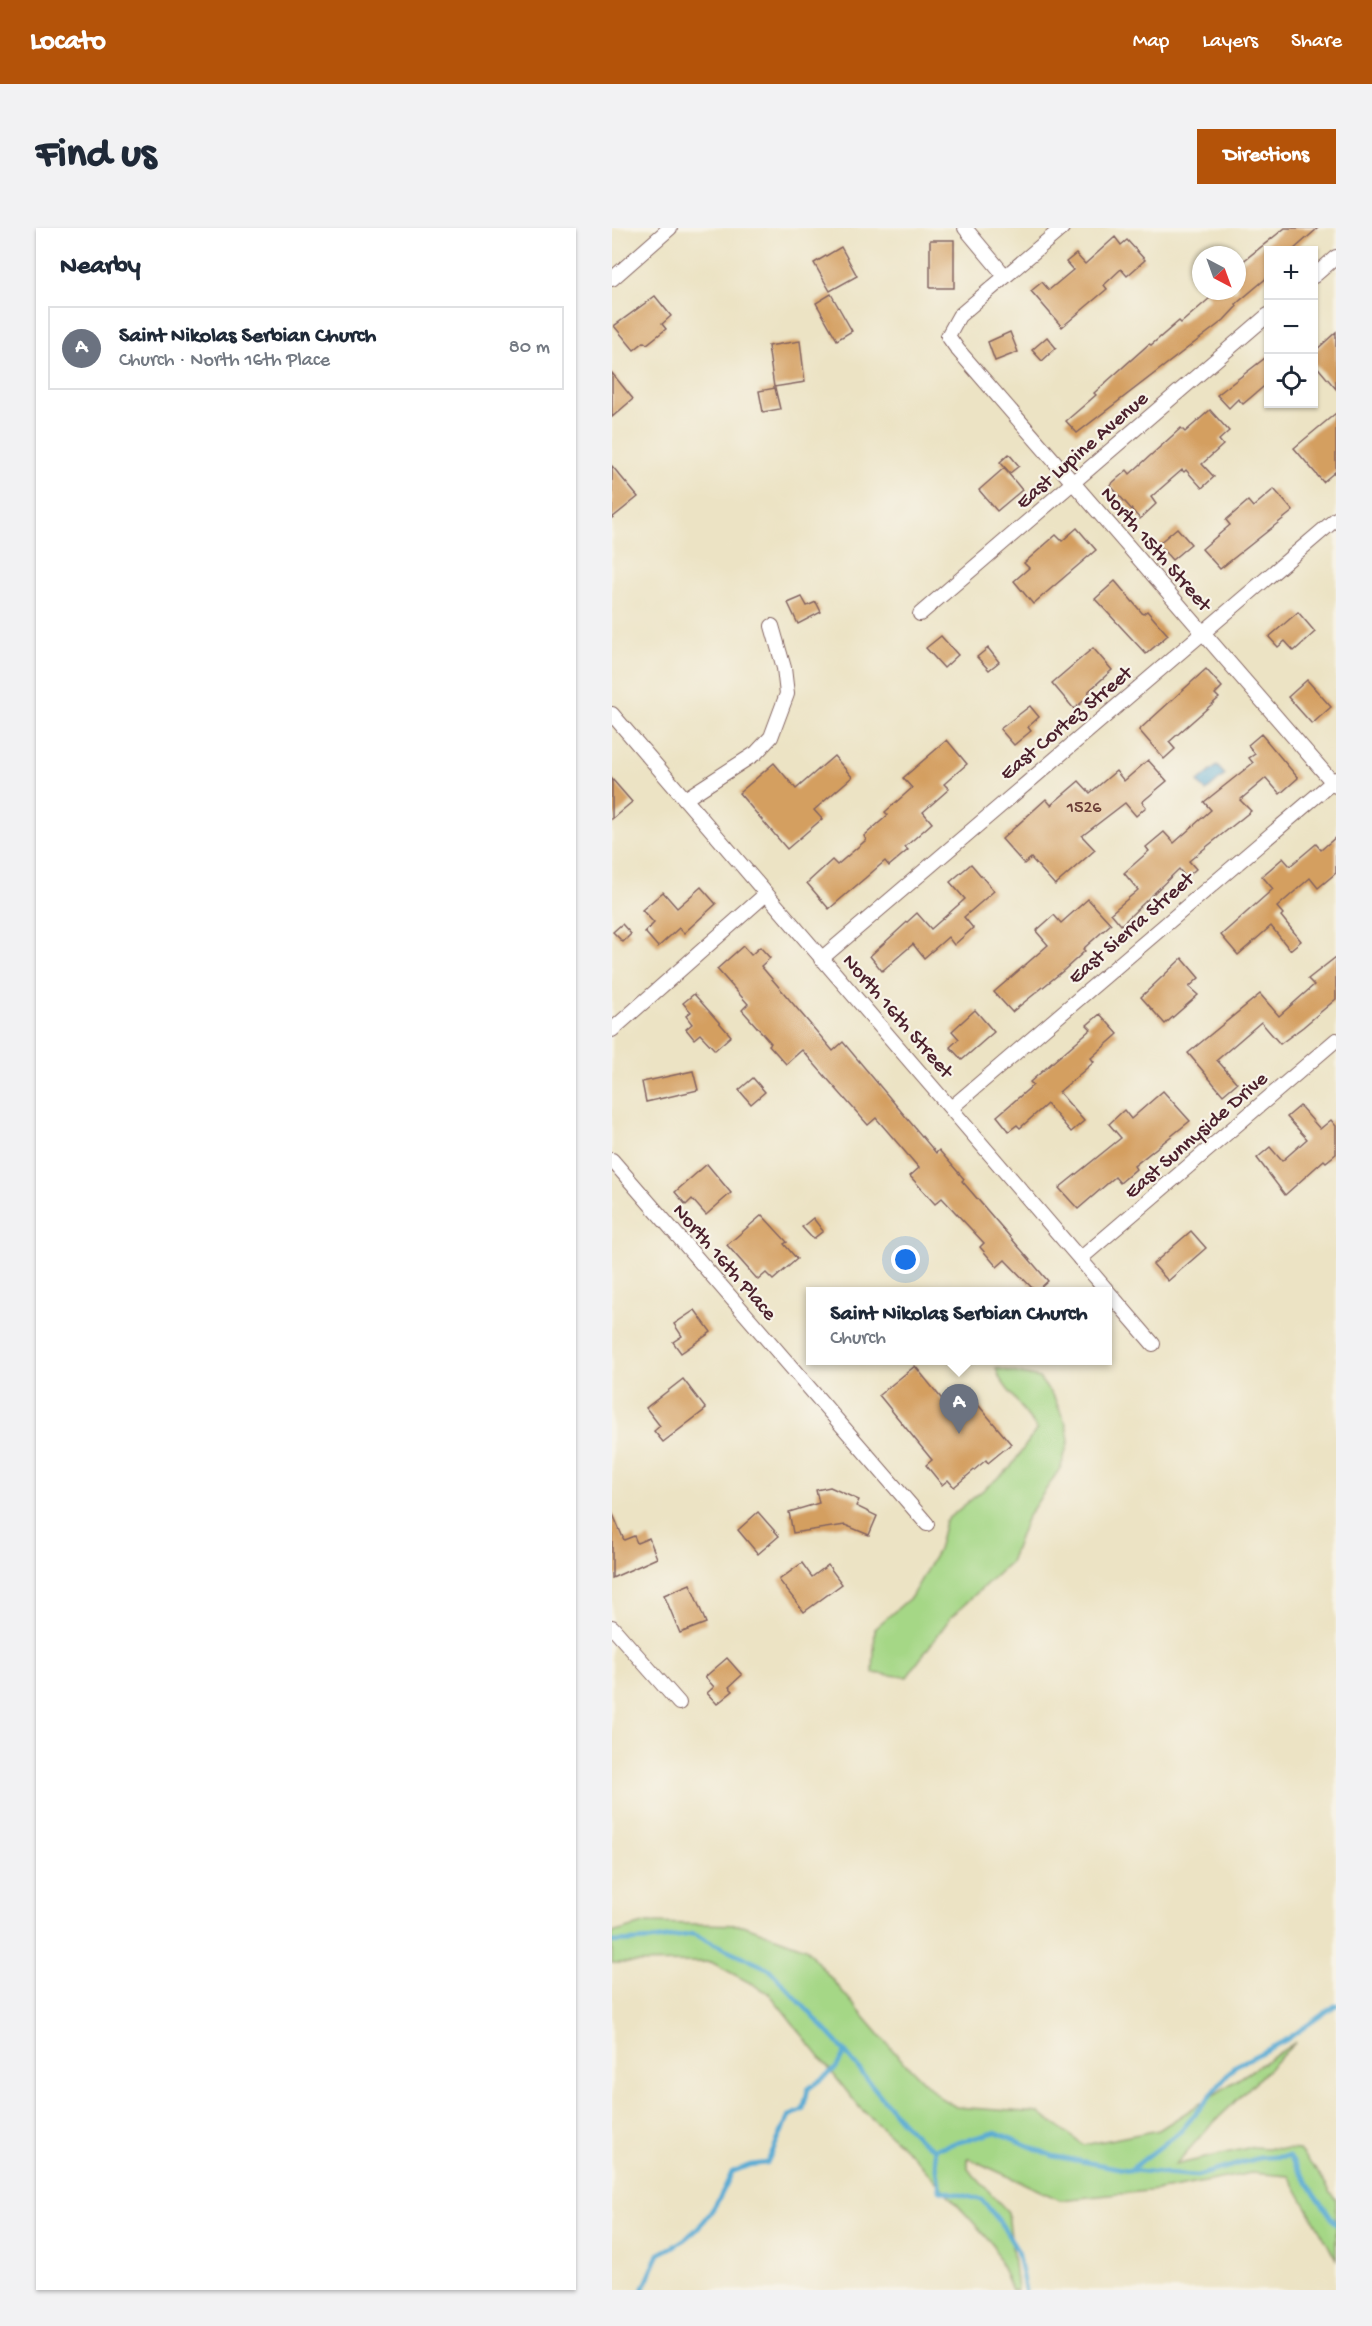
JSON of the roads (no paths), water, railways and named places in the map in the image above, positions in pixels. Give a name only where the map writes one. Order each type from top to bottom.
[{"type":"street","points":[[612,279],[670,228]]},
{"type":"street","points":[[965,228],[1005,276],[1062,228]]},
{"type":"street","points":[[1318,273],[1336,257]]},
{"type":"street","name":"North 15th Street","points":[[1005,276],[959,316],[948,336],[1073,483],[1335,782]]},
{"type":"street","name":"East Lupine Avenue","points":[[920,614],[1264,319]]},
{"type":"street","name":"East Cortez Street","points":[[821,959],[1336,519]]},
{"type":"street","points":[[685,799],[756,753],[771,737],[787,694],[784,668],[772,626]]},
{"type":"street","name":"North 16th Street","points":[[612,714],[1104,1287]]},
{"type":"street","name":"East Sierra Street","points":[[951,1108],[1335,782]]},
{"type":"street","points":[[612,1030],[766,894]]},
{"type":"street","name":"East Sunnyside Drive","points":[[1080,1259],[1336,1040]]},
{"type":"street","name":"North 16th Place","points":[[612,1160],[927,1524]]},
{"type":"street","name":"North 16th Street","points":[[1112,1296],[1153,1344]]},
{"type":"street","points":[[612,1627],[679,1703]]},
{"type":"water","points":[[1217,766],[1225,775],[1206,791],[1198,782]]},
{"type":"waterway","points":[[612,1942],[651,1940],[693,1934],[769,1969],[837,2042],[901,2121],[918,2138],[934,2149],[996,2132],[1053,2156],[1129,2170],[1197,2176],[1259,2158],[1289,2156],[1336,2224]]},
{"type":"waterway","points":[[1130,2170],[1181,2131],[1235,2066],[1286,2040],[1336,2005]]},
{"type":"waterway","points":[[643,2290],[659,2254],[685,2239],[704,2221],[719,2199],[732,2172],[750,2165],[767,2163],[789,2116],[803,2110],[808,2089],[836,2068],[845,2052]]},
{"type":"waterway","points":[[934,2149],[940,2190],[982,2200],[1000,2222],[1017,2250],[1025,2290]]},
{"type":"place","name":"Saint Nikolas Serbian Church","points":[[959,1434]]}]
